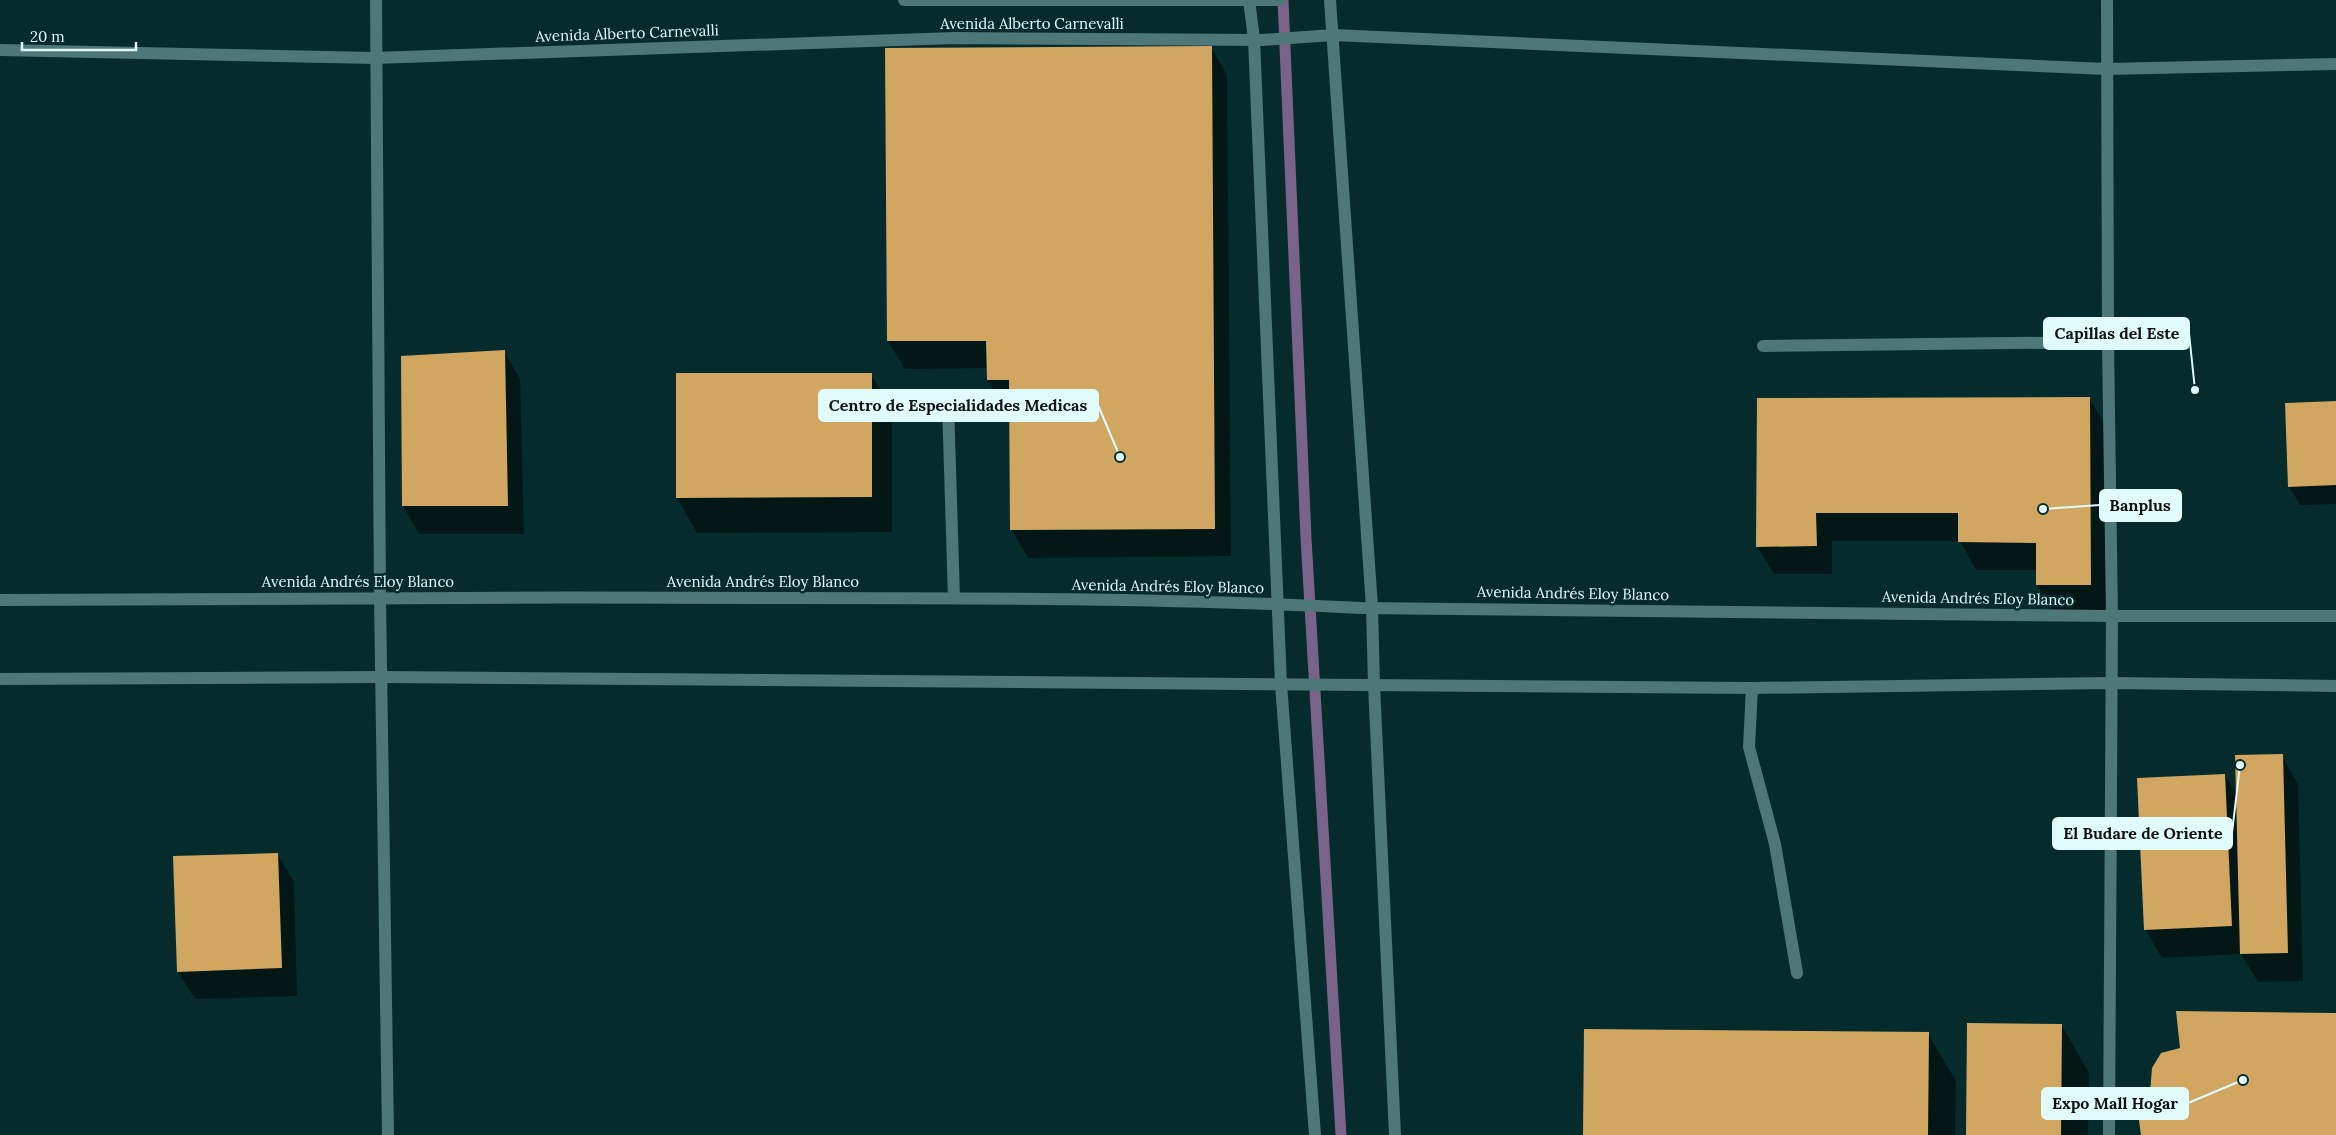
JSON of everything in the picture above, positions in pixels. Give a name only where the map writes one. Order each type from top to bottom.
[{"type":"street","points":[[376,0],[380,597],[388,1135]]},
{"type":"street","name":"Avenida Alberto Carnevalli","points":[[904,0],[1280,0]]},
{"type":"street","points":[[1253,0],[1258,39],[1286,684],[1315,1135]]},
{"type":"street","points":[[1330,0],[1330,35],[1367,607],[1369,685],[1395,1135]]},
{"type":"street","points":[[2107,0],[2108,342],[2112,616],[2109,1135]]},
{"type":"street","name":"Avenida Alberto Carnevalli","points":[[0,50],[375,58],[954,38],[1258,39],[1330,35],[2106,68],[2336,64]]},
{"type":"street","points":[[1763,346],[2108,342]]},
{"type":"street","points":[[948,404],[954,598]]},
{"type":"street","name":"Avenida Andrés Eloy Blanco","points":[[0,600],[380,597],[954,598],[1367,607],[2112,616],[2336,616]]},
{"type":"street","points":[[0,679],[382,677],[1752,688],[2112,683],[2336,686]]},
{"type":"street","points":[[1752,688],[1750,747],[1775,844],[1797,973]]},
{"type":"building","points":[[1212,46],[1215,529],[1010,530],[1009,380],[987,380],[986,341],[887,341],[885,48]]},
{"type":"building","points":[[505,350],[508,506],[402,506],[401,356]]},
{"type":"building","points":[[676,373],[872,373],[872,497],[676,498]]},
{"type":"building","points":[[2090,397],[2091,585],[2036,585],[2036,543],[1958,542],[1958,513],[1816,513],[1817,546],[1756,547],[1757,398]]},
{"type":"building","points":[[2336,401],[2336,485],[2288,487],[2285,403]]},
{"type":"building","points":[[2283,754],[2288,953],[2240,954],[2235,755]]},
{"type":"building","points":[[2225,774],[2232,926],[2144,930],[2137,778]]},
{"type":"building","points":[[278,853],[282,968],[177,972],[173,856]]},
{"type":"building","points":[[2176,1011],[2336,1013],[2336,1135],[2141,1135],[2135,1092],[2150,1093],[2152,1068],[2161,1053],[2180,1048]]},
{"type":"building","points":[[1967,1023],[2062,1024],[2061,1135],[1966,1135]]},
{"type":"building","points":[[1584,1029],[1929,1032],[1928,1135],[1583,1135]]},
{"type":"waterway","points":[[1283,0],[1306,538],[1341,1135]]},
{"type":"place","name":"Capillas del Este","points":[[2195,390]]},
{"type":"place","name":"Centro de Especialidades Medicas","points":[[1120,457]]},
{"type":"place","name":"Banplus","points":[[2043,509]]},
{"type":"place","name":"El Budare de Oriente","points":[[2240,765]]},
{"type":"place","name":"Expo Mall Hogar","points":[[2243,1080]]}]
